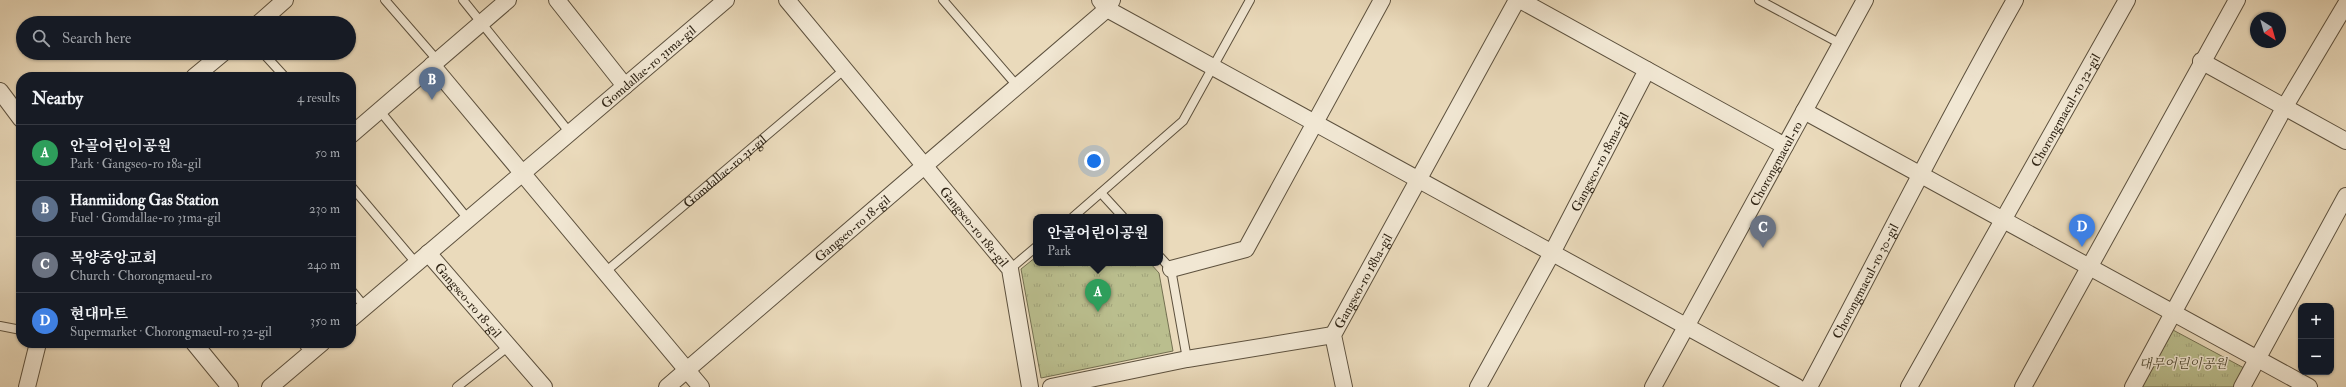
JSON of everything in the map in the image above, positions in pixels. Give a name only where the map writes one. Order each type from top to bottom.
[{"type":"street","points":[[267,16],[285,0]]},
{"type":"street","points":[[356,131],[508,0]]},
{"type":"street","points":[[557,0],[625,86]]},
{"type":"street","name":"Gomdallae-ro 31ma-gil","points":[[356,315],[726,0]]},
{"type":"street","points":[[787,0],[925,166]]},
{"type":"street","points":[[1171,269],[1246,249],[1382,0]]},
{"type":"street","points":[[1418,180],[1518,0],[1785,146]]},
{"type":"street","name":"Chorongmaeul-ro","points":[[1653,387],[1865,0]]},
{"type":"street","points":[[1921,176],[1951,114],[2015,0]]},
{"type":"street","name":"Chorongmaeul-ro 32-gil","points":[[2002,220],[2127,0]]},
{"type":"street","points":[[2023,387],[2201,61],[2237,0]]},
{"type":"street","points":[[1106,3],[1213,67],[1797,387]]},
{"type":"street","name":"Gangseo-ro 18-gil","points":[[667,387],[1018,87],[1106,3]]},
{"type":"street","points":[[2132,387],[2284,108],[2346,4]]},
{"type":"street","points":[[200,72],[215,60]]},
{"type":"street","points":[[2201,61],[2346,141]]},
{"type":"street","points":[[435,63],[604,272],[701,387]]},
{"type":"street","name":"Gangseo-ro 18ma-gil","points":[[1552,253],[1647,70]]},
{"type":"street","points":[[0,91],[16,113]]},
{"type":"street","points":[[1804,111],[2257,360],[2309,387]]},
{"type":"street","name":"Gangseo-ro 18a-gil","points":[[925,166],[1010,269],[1030,387]]},
{"type":"street","name":"Chorongmaeul-ro 30-gil","points":[[1809,387],[1921,176]]},
{"type":"street","name":"Gangseo-ro 18ba-gil","points":[[1344,387],[1333,335],[1418,180]]},
{"type":"street","points":[[2242,387],[2346,196]]},
{"type":"street","points":[[1909,387],[2002,220]]},
{"type":"street","name":"Gangseo-ro 18-gil","points":[[428,253],[544,387]]},
{"type":"street","points":[[1478,387],[1552,253]]},
{"type":"street","points":[[1051,387],[1187,360],[1333,335]]},
{"type":"street","points":[[27,387],[37,348]]},
{"type":"street","points":[[198,348],[230,387]]},
{"type":"street","points":[[270,387],[310,348]]},
{"type":"lane","points":[[385,0],[435,63]]},
{"type":"lane","points":[[463,0],[570,133]]},
{"type":"lane","points":[[943,0],[1018,87]]},
{"type":"lane","points":[[1076,214],[1183,121],[1250,0]]},
{"type":"lane","points":[[1760,0],[1841,44]]},
{"type":"lane","points":[[269,60],[280,72]]},
{"type":"lane","name":"Gomdallae-ro 31-gil","points":[[604,272],[845,69]]},
{"type":"lane","points":[[380,111],[468,219]]},
{"type":"lane","points":[[356,192],[416,263]]},
{"type":"lane","points":[[1101,193],[1120,214]]},
{"type":"lane","points":[[1010,269],[1033,250]]},
{"type":"lane","points":[[1163,260],[1171,269],[1187,360]]},
{"type":"lane","points":[[356,296],[365,307]]},
{"type":"lane","points":[[0,326],[16,329]]},
{"type":"lane","name":"Gangseo-ro 18-gil","points":[[458,387],[509,346]]},
{"type":"green space","points":[[1033,259],[1033,266],[1153,266],[1159,273],[1173,351],[1041,378],[1021,269]]},
{"type":"green space","name":"대무어린이공원","points":[[2173,330],[2244,368],[2234,387],[2142,387]]},
{"type":"place","name":"Hanmiidong Gas Station","points":[[432,100]]},
{"type":"place","name":"현대마트","points":[[2082,247]]},
{"type":"place","name":"목양중앙교회","points":[[1763,248]]},
{"type":"place","name":"안골어린이공원","points":[[1098,312]]}]
